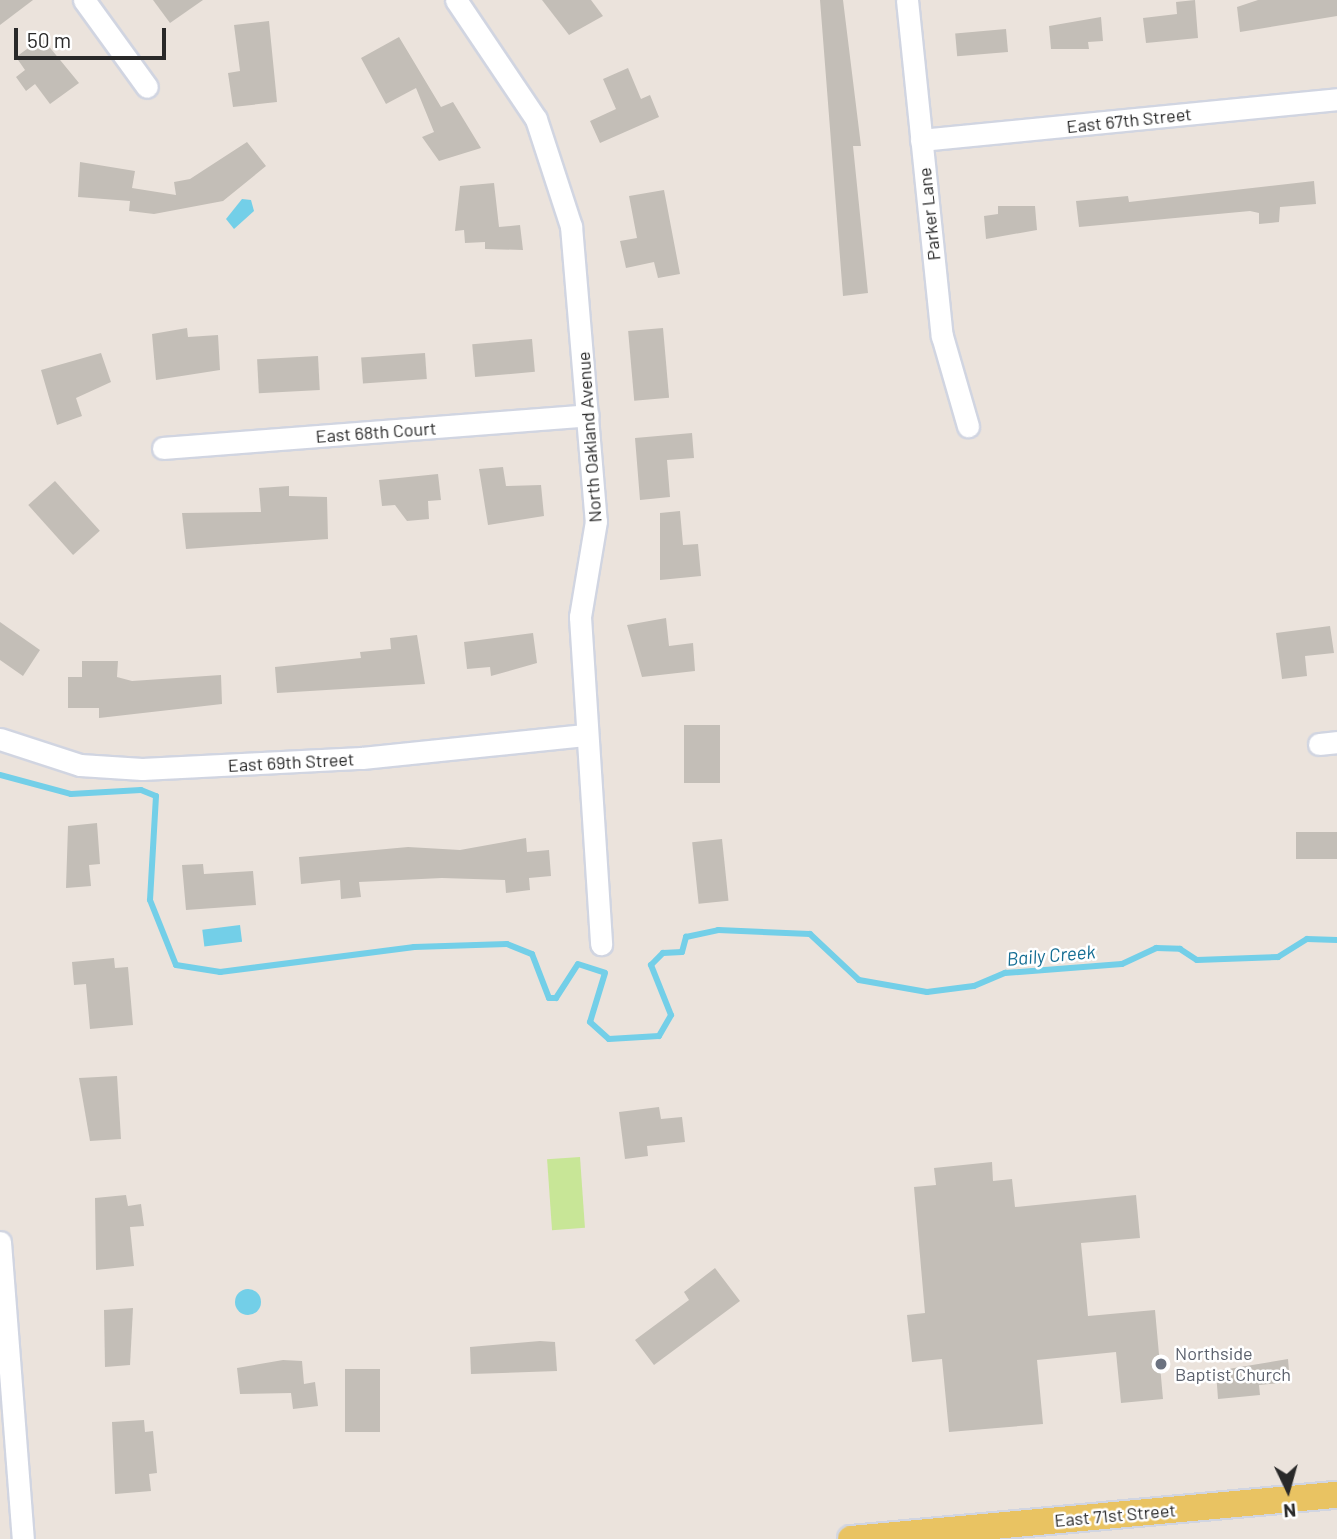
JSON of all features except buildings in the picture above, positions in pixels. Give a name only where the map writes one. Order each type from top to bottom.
[{"type":"main road","name":"East 71st Street","points":[[851,1539],[1337,1495]]},
{"type":"street","points":[[84,0],[147,87]]},
{"type":"street","name":"North Oakland Avenue","points":[[456,0],[528,103],[561,181],[573,235],[596,521],[580,605],[585,735],[601,944]]},
{"type":"street","name":"Parker Lane","points":[[907,0],[942,336],[968,426]]},
{"type":"street","name":"East 67th Street","points":[[921,140],[1337,99]]},
{"type":"street","name":"East 68th Court","points":[[163,448],[588,415]]},
{"type":"street","name":"East 69th Street","points":[[0,738],[79,765],[142,769],[362,758],[585,735]]},
{"type":"street","points":[[0,1242],[23,1539]]},
{"type":"green space","points":[[580,1157],[585,1228],[552,1230],[547,1159]]},
{"type":"water","points":[[242,199],[251,200],[254,211],[234,229],[226,219]]},
{"type":"water","points":[[240,925],[242,942],[204,947],[202,930]]},
{"type":"water","points":[[248,1289],[257,1293],[261,1302],[257,1311],[248,1315],[239,1311],[235,1302],[239,1293]]},
{"type":"waterway","name":"Baily Creek","points":[[0,775],[71,794],[141,790],[156,796],[150,900],[176,965],[220,972],[414,947],[507,944],[532,954],[549,998],[556,998],[578,964],[605,973],[590,1022],[609,1039],[659,1036],[671,1015],[651,965],[663,953],[682,952],[686,937],[718,930],[810,934],[859,980],[927,992],[974,986],[1005,973],[1122,964],[1156,948],[1180,949],[1197,960],[1278,957],[1307,939],[1337,940]]},
{"type":"place","name":"Northside Baptist Church","points":[[1161,1364]]}]
